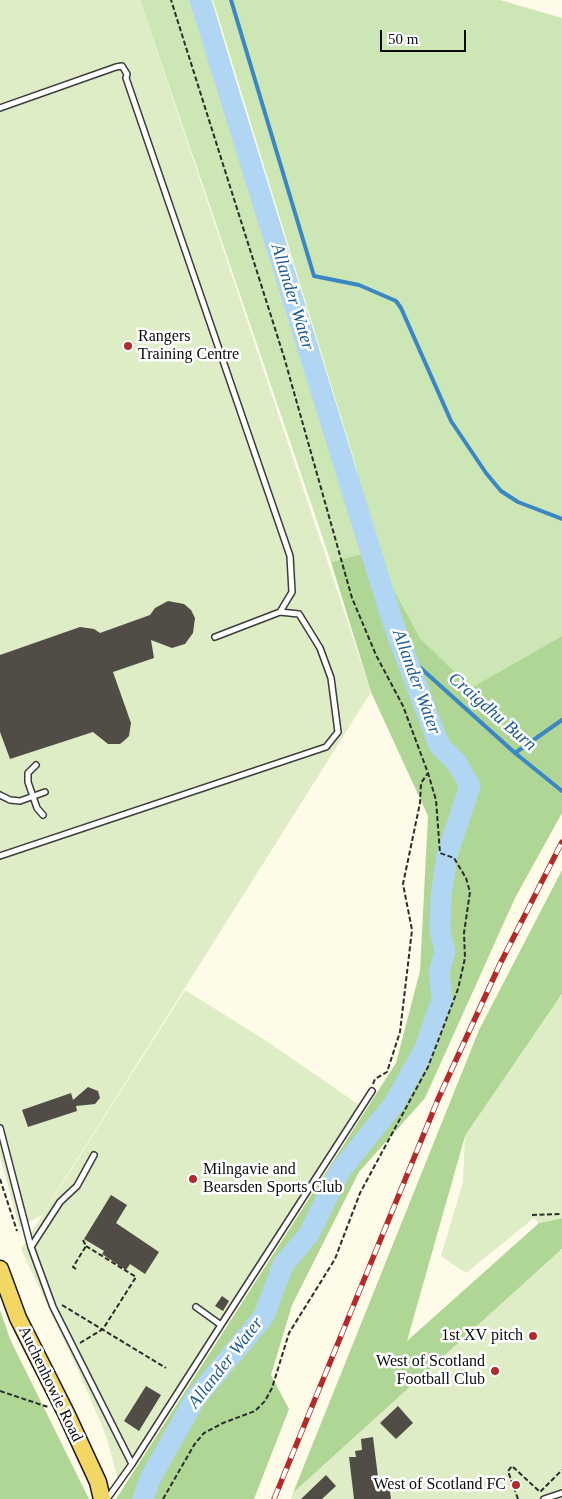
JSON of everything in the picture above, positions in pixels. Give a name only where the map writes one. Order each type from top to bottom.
[{"type":"main road","name":"Auchenhowie Road","points":[[0,1269],[18,1318],[66,1413],[98,1482],[102,1499]]},
{"type":"lane","points":[[0,108],[122,66],[127,74],[126,78],[290,556],[292,592],[280,612]]},
{"type":"lane","points":[[0,856],[326,747],[338,732],[331,678],[320,648],[299,614],[280,612],[215,637]]},
{"type":"lane","points":[[36,766],[28,773],[28,782],[37,808],[43,814]]},
{"type":"lane","points":[[0,795],[20,802],[45,792]]},
{"type":"lane","points":[[107,1499],[132,1464],[372,1091]]},
{"type":"lane","points":[[0,1128],[31,1247],[49,1297],[132,1464]]},
{"type":"lane","points":[[31,1247],[60,1202],[77,1186],[94,1155]]},
{"type":"lane","points":[[196,1307],[221,1325]]},
{"type":"lane","points":[[544,1499],[562,1493]]},
{"type":"path","points":[[163,1499],[194,1445],[204,1433],[222,1423],[254,1411],[265,1401],[272,1388],[289,1333],[335,1259],[360,1194],[428,1067],[458,989],[465,958],[464,933],[470,892],[466,878],[454,858],[440,853],[436,800],[428,773],[403,706],[376,655],[352,598],[284,357],[171,0]]},
{"type":"path","points":[[372,1091],[374,1079],[387,1072],[400,1032],[412,930],[403,884],[420,803],[421,784],[428,773]]},
{"type":"path","points":[[532,1215],[562,1214]]},
{"type":"path","points":[[73,1347],[102,1330],[121,1305],[136,1277],[86,1246],[84,1240]]},
{"type":"path","points":[[76,1269],[73,1268],[86,1246]]},
{"type":"path","points":[[49,1297],[166,1368]]},
{"type":"path","points":[[117,1302],[121,1305]]},
{"type":"path","points":[[0,1391],[56,1410]]},
{"type":"path","points":[[518,1499],[508,1471],[512,1466],[540,1492],[562,1470]]},
{"type":"green space","name":"Rangers Training Centre","points":[[0,0],[140,0],[371,692],[42,1215],[19,1227],[0,1156]]},
{"type":"green space","points":[[140,0],[212,0],[371,544],[356,466],[213,0],[500,0],[562,18],[562,636],[471,688],[420,638],[373,551],[331,562]]},
{"type":"green space","points":[[373,551],[420,638],[471,688],[562,636],[562,813],[515,898],[425,1098],[359,1172],[292,1305],[271,1375],[289,1409],[254,1499],[116,1499],[396,1063],[420,971],[428,816],[371,692],[331,562]]},
{"type":"green space","points":[[562,870],[562,994],[465,1136],[407,1341],[539,1223],[562,1218],[562,1249],[293,1493],[479,1030]]},
{"type":"green space","name":"Milngavie and Bearsden Sports Club","points":[[185,990],[268,1042],[365,1109],[120,1488],[107,1438],[78,1370],[21,1249]]},
{"type":"green space","points":[[562,994],[562,1218],[539,1223],[534,1218],[466,1273],[441,1256],[463,1182],[465,1136]]},
{"type":"green space","name":"West of Scotland Football Club","points":[[562,1249],[562,1499],[291,1499],[293,1493]]},
{"type":"green space","points":[[0,1310],[10,1339],[89,1499],[0,1499]]},
{"type":"building","points":[[168,601],[184,604],[191,610],[195,618],[193,633],[185,644],[172,648],[151,640],[154,658],[113,672],[131,723],[129,736],[125,740],[120,744],[108,744],[93,732],[10,759],[0,732],[0,655],[80,627],[94,629],[100,633],[150,615],[155,608]]},
{"type":"building","points":[[88,1087],[98,1091],[100,1098],[95,1104],[76,1106],[77,1111],[28,1127],[22,1110],[71,1093],[73,1100]]},
{"type":"building","points":[[111,1195],[127,1205],[116,1223],[159,1252],[145,1274],[130,1264],[126,1270],[102,1254],[104,1251],[84,1239]]},
{"type":"building","points":[[222,1296],[229,1301],[223,1311],[215,1306]]},
{"type":"building","points":[[146,1386],[161,1395],[139,1431],[124,1421]]},
{"type":"building","points":[[398,1406],[413,1423],[396,1439],[380,1423]]},
{"type":"building","points":[[373,1437],[379,1485],[389,1484],[391,1499],[354,1499],[349,1457],[356,1457],[355,1451],[362,1450],[361,1439]]},
{"type":"building","points":[[326,1475],[336,1486],[322,1499],[301,1499]]},
{"type":"waterway","name":"Allander Water","points":[[143,1499],[150,1479],[195,1399],[264,1316],[283,1265],[309,1234],[340,1171],[394,1104],[425,1048],[442,1000],[439,973],[445,951],[440,931],[441,897],[447,855],[470,786],[457,763],[439,745],[393,623],[200,0]]},
{"type":"waterway","points":[[231,0],[314,276],[359,285],[396,301],[401,308],[451,421],[486,473],[501,491],[518,502],[562,519]]},
{"type":"waterway","name":"Craigdhu Burn","points":[[405,654],[515,753],[562,791]]},
{"type":"waterway","points":[[515,753],[562,720]]},
{"type":"railway","points":[[274,1499],[439,1097],[500,964],[562,842]]},
{"type":"place","name":"Rangers Training Centre","points":[[128,346]]},
{"type":"place","name":"Milngavie and Bearsden Sports Club","points":[[193,1179]]},
{"type":"place","name":"1st XV pitch","points":[[533,1336]]},
{"type":"place","name":"West of Scotland Football Club","points":[[495,1371]]},
{"type":"place","name":"West of Scotland FC","points":[[516,1485]]}]
